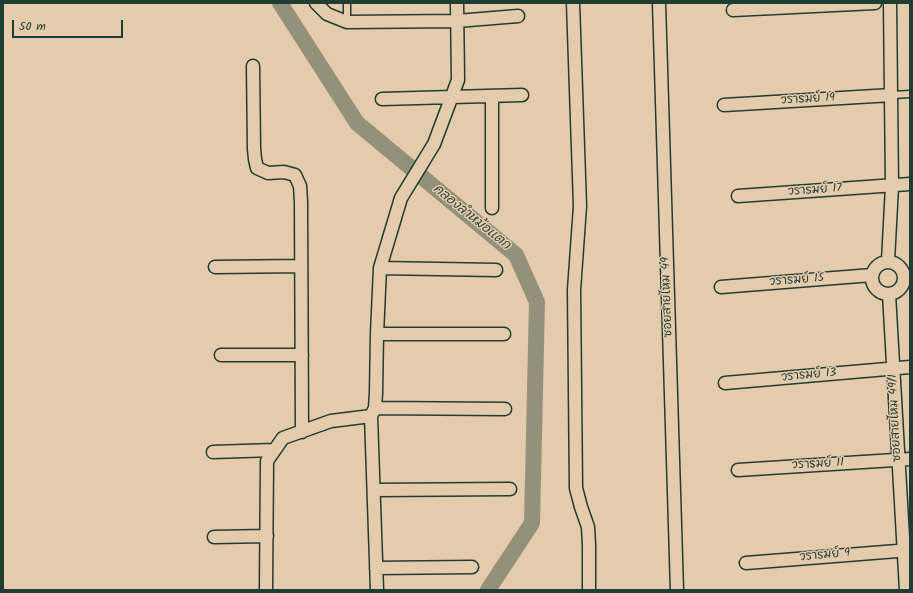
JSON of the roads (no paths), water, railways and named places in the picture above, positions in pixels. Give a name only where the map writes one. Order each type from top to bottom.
[{"type":"street","points":[[316,3],[327,14],[347,22],[457,21],[518,16]]},
{"type":"street","points":[[377,590],[373,412],[376,393],[380,268],[401,198],[434,144],[458,80],[457,3]]},
{"type":"street","points":[[573,3],[580,206],[574,290],[576,488],[588,527],[589,590]]},
{"type":"street","name":"ซอยสายไหม 49","points":[[659,3],[677,590]]},
{"type":"street","points":[[733,10],[875,3]]},
{"type":"street","points":[[888,261],[892,186],[890,3]]},
{"type":"street","points":[[253,66],[254,150],[257,168],[268,173],[284,172],[295,175],[300,186],[302,432]]},
{"type":"street","points":[[382,99],[522,95]]},
{"type":"street","name":"วรารมย์ 19","points":[[724,106],[892,95]]},
{"type":"street","points":[[492,96],[492,208]]},
{"type":"street","name":"วรารมย์ 17","points":[[738,196],[910,184]]},
{"type":"street","points":[[888,261],[899,264],[907,274],[900,290],[889,294],[878,291],[872,281],[872,275],[877,265],[888,261]]},
{"type":"street","points":[[215,266],[301,266]]},
{"type":"street","points":[[380,268],[496,270]]},
{"type":"street","name":"วรารมย์ 15","points":[[721,287],[872,275]]},
{"type":"street","name":"ซอยสายไหม 49/1","points":[[889,294],[893,368],[904,460],[907,550],[906,590]]},
{"type":"street","points":[[377,334],[504,334]]},
{"type":"street","points":[[221,354],[302,354]]},
{"type":"street","name":"วรารมย์ 13","points":[[725,383],[910,367]]},
{"type":"street","points":[[266,590],[266,461],[283,438],[331,421],[373,412],[505,409]]},
{"type":"street","points":[[213,452],[274,450]]},
{"type":"street","name":"วรารมย์ 11","points":[[738,470],[904,460]]},
{"type":"street","points":[[374,490],[510,489]]},
{"type":"street","points":[[214,537],[266,536]]},
{"type":"street","name":"วรารมย์ 9","points":[[746,563],[907,550]]},
{"type":"street","points":[[376,568],[472,567]]},
{"type":"lane","points":[[347,3],[347,22]]},
{"type":"lane","points":[[892,95],[910,94]]},
{"type":"waterway","name":"คลองลำหม้อแตก","points":[[280,3],[357,123],[516,255],[537,302],[532,523],[488,590]]}]
